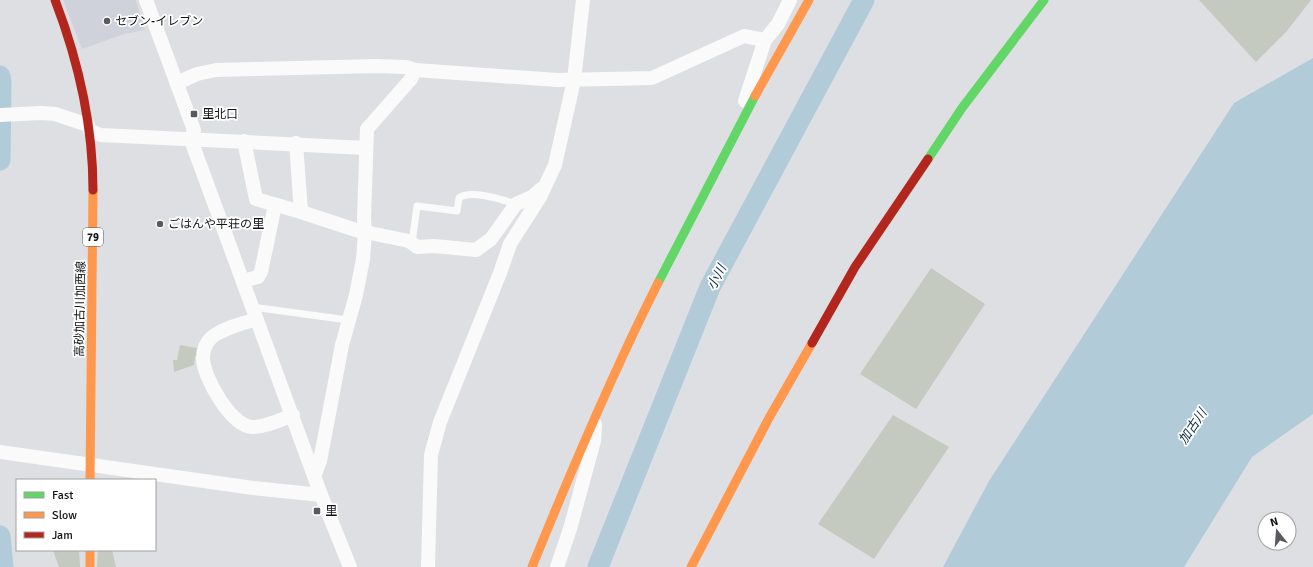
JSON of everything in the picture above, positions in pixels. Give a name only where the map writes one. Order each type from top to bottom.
[{"type":"street","name":"高砂加古川加西線","points":[[55,0],[80,76],[89,128],[94,197],[90,479]]},
{"type":"street","points":[[146,0],[194,130],[191,140],[315,474],[321,495],[350,567]]},
{"type":"street","points":[[428,567],[431,455],[440,422],[510,244],[540,197],[555,165],[574,80],[583,0]]},
{"type":"street","points":[[744,116],[746,99],[765,40],[778,24],[790,0]]},
{"type":"street","points":[[532,567],[574,464],[623,352],[643,311],[744,116],[809,0]]},
{"type":"street","points":[[691,567],[769,418],[855,267],[962,108],[1044,0]]},
{"type":"street","points":[[177,83],[197,74],[216,70],[376,66],[406,67],[415,70],[524,79],[574,80],[652,78],[744,36],[765,40]]},
{"type":"street","points":[[315,474],[320,462],[348,320],[356,295],[363,259],[365,234],[364,218],[367,129],[411,79],[415,70]]},
{"type":"street","points":[[7,114],[56,114],[89,128],[101,135],[366,148]]},
{"type":"street","points":[[244,141],[256,199],[301,212],[365,234],[370,233],[412,243],[417,247],[434,246],[476,250],[481,248],[491,239],[516,204],[532,197],[544,186]]},
{"type":"street","points":[[296,144],[301,212]]},
{"type":"street","points":[[243,281],[255,279],[261,272],[275,205]]},
{"type":"street","points":[[254,313],[211,338],[205,348],[203,358],[205,371],[217,396],[236,420],[243,425],[251,427],[266,425],[293,415]]},
{"type":"street","points":[[557,567],[570,529],[594,441],[596,416]]},
{"type":"street","points":[[7,453],[253,488],[321,495]]},
{"type":"street","points":[[90,551],[90,567]]},
{"type":"lane","points":[[412,243],[417,206],[457,211],[459,198],[468,195],[489,197],[516,204]]},
{"type":"lane","points":[[254,313],[348,320]]},
{"type":"shaded area","points":[[63,0],[136,0],[145,30],[124,34],[82,49]]},
{"type":"shaded area","points":[[1199,0],[1311,0],[1286,32],[1256,62]]},
{"type":"shaded area","points":[[931,268],[985,304],[916,409],[860,374]]},
{"type":"shaded area","points":[[180,345],[201,349],[199,357],[195,356],[194,365],[174,372],[173,360],[177,360]]},
{"type":"shaded area","points":[[893,415],[949,447],[874,559],[818,524]]},
{"type":"shaded area","points":[[53,551],[79,551],[80,567],[59,567]]},
{"type":"shaded area","points":[[98,551],[112,551],[116,567],[97,567]]},
{"type":"water","name":"加古川","points":[[1313,58],[1313,414],[1252,457],[1184,567],[943,567],[989,481],[1234,103]]},
{"type":"waterway","name":"小川","points":[[598,567],[710,287],[864,0]]},
{"type":"waterway","points":[[0,76],[0,160]]},
{"type":"waterway","points":[[0,536],[3,567]]},
{"type":"traffic: fast","points":[[928,159],[962,108],[1044,0]]},
{"type":"traffic: fast","points":[[658,283],[755,96]]},
{"type":"traffic: slow","points":[[755,96],[809,0]]},
{"type":"traffic: slow","points":[[90,479],[93,190]]},
{"type":"traffic: slow","points":[[532,567],[592,424],[658,283]]},
{"type":"traffic: slow","points":[[691,567],[769,418],[812,343]]},
{"type":"traffic: slow","points":[[90,551],[90,567]]},
{"type":"traffic: jam","points":[[55,0],[71,46],[83,93],[90,141],[93,190]]},
{"type":"traffic: jam","points":[[812,343],[855,267],[928,159]]},
{"type":"place","name":"セブン-イレブン","points":[[107,21]]},
{"type":"place","name":"里北口","points":[[194,114]]},
{"type":"place","name":"ごはんや平荘の里","points":[[160,224]]},
{"type":"place","name":"里","points":[[317,511]]}]
